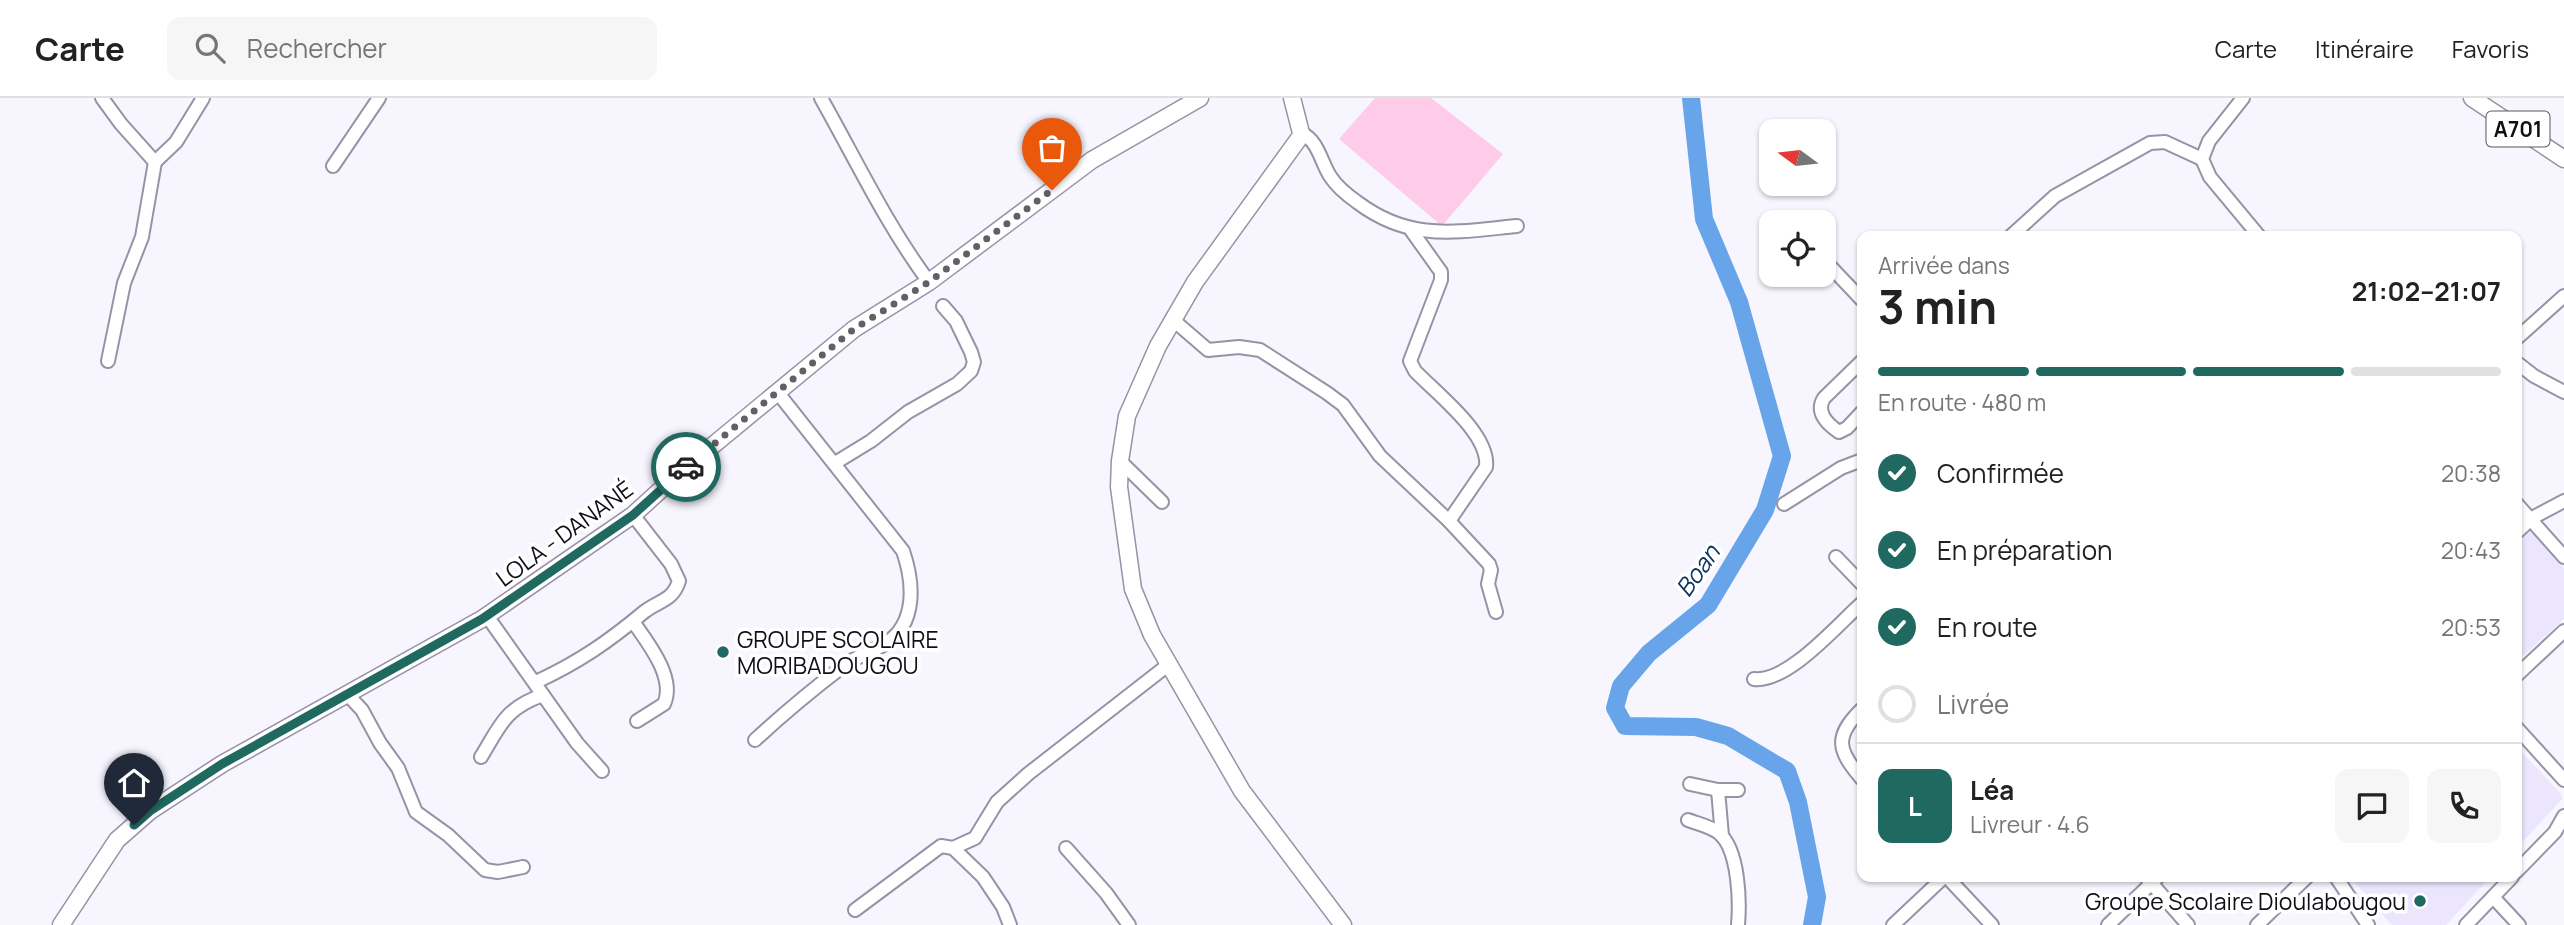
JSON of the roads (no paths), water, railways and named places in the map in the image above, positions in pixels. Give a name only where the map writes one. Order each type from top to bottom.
[{"type":"main road","name":"LOLA - DANANÉ","points":[[61,925],[117,840],[150,811],[222,764],[487,615],[633,515],[677,475],[854,329],[929,282],[1092,160],[1200,98]]},
{"type":"main road","points":[[1292,98],[1301,133],[1277,173],[1261,188],[1172,319],[1143,376],[1127,416],[1119,487],[1125,546],[1138,607],[1210,739],[1253,808],[1343,925]]},
{"type":"main road","name":"A701","points":[[2472,98],[2564,159]]},
{"type":"street","points":[[102,98],[155,162]]},
{"type":"street","points":[[108,361],[124,283],[142,237],[155,162],[176,142],[203,98]]},
{"type":"street","points":[[333,166],[379,98]]},
{"type":"street","points":[[821,98],[864,182],[929,282]]},
{"type":"street","points":[[2202,159],[2209,141],[2243,98]]},
{"type":"street","points":[[1301,133],[1312,139],[1337,186],[1382,220],[1411,230],[1454,232],[1517,226]]},
{"type":"street","points":[[2016,231],[2055,196],[2150,143],[2165,142],[2202,159],[2210,177],[2255,231]]},
{"type":"street","points":[[1411,230],[1441,272],[1441,280],[1410,361],[1415,371],[1479,436],[1487,458],[1486,467],[1449,521]]},
{"type":"street","points":[[1836,272],[1857,295]]},
{"type":"street","points":[[2522,333],[2564,296]]},
{"type":"street","points":[[835,463],[871,441],[908,412],[957,384],[971,371],[974,362],[971,352],[956,321],[943,306]]},
{"type":"street","points":[[1172,319],[1208,350],[1239,347],[1260,351],[1343,405],[1380,456],[1449,521],[1491,567],[1488,584],[1496,612]]},
{"type":"street","points":[[1857,366],[1820,405],[1829,425],[1839,432],[1857,417]]},
{"type":"street","points":[[2522,367],[2564,392]]},
{"type":"street","points":[[755,740],[802,698],[845,665],[887,642],[905,623],[911,607],[903,551],[778,393]]},
{"type":"street","points":[[1120,461],[1162,502]]},
{"type":"street","points":[[1784,504],[1842,468],[1857,462]]},
{"type":"street","points":[[2522,527],[2532,518],[2564,501]]},
{"type":"street","points":[[2522,509],[2564,557]]},
{"type":"street","points":[[536,682],[586,658],[646,611],[660,605],[672,595],[679,581],[671,564],[633,515]]},
{"type":"street","points":[[1836,557],[1857,579]]},
{"type":"street","points":[[1754,679],[1769,678],[1793,664],[1857,607]]},
{"type":"street","points":[[487,615],[576,743],[602,771]]},
{"type":"street","points":[[634,623],[662,671],[667,694],[664,704],[637,721]]},
{"type":"street","points":[[2522,670],[2564,631]]},
{"type":"street","points":[[953,848],[979,834],[997,802],[1028,774],[1168,665]]},
{"type":"street","points":[[347,694],[362,710],[380,743],[398,768],[403,787],[416,812],[448,835],[485,870],[498,872],[523,867]]},
{"type":"street","points":[[481,757],[503,719],[525,701],[543,695]]},
{"type":"street","points":[[1857,715],[1844,730],[1842,747],[1844,758],[1857,773]]},
{"type":"street","points":[[2522,733],[2564,777]]},
{"type":"street","points":[[1690,784],[1718,790],[1738,790]]},
{"type":"street","points":[[1718,790],[1722,836],[1731,854],[1738,886],[1738,925]]},
{"type":"street","points":[[2522,866],[2555,832],[2564,816]]},
{"type":"street","points":[[1688,820],[1722,836]]},
{"type":"street","points":[[855,910],[941,846],[953,848],[983,877],[1003,907],[1010,925]]},
{"type":"street","points":[[1066,848],[1106,893],[1129,925]]},
{"type":"street","points":[[1893,925],[1940,882]]},
{"type":"street","points":[[1951,882],[1992,925]]},
{"type":"street","points":[[2108,925],[2149,882]]},
{"type":"street","points":[[2154,882],[2188,925]]},
{"type":"street","points":[[2257,925],[2302,882]]},
{"type":"street","points":[[2339,882],[2368,925]]},
{"type":"street","points":[[2466,925],[2507,882]]},
{"type":"street","points":[[2493,897],[2519,925]]},
{"type":"waterway","name":"Boan","points":[[1691,98],[1704,219],[1739,302],[1782,456],[1765,510],[1708,605],[1649,653],[1621,686],[1615,708],[1625,726],[1696,727],[1728,736],[1787,771],[1798,802],[1817,897],[1812,925]]},
{"type":"place","name":"GROUPE SCOLAIRE MORIBADOUGOU","points":[[723,652]]},
{"type":"place","name":"Groupe Scolaire Dioulabougou","points":[[2420,901]]}]
